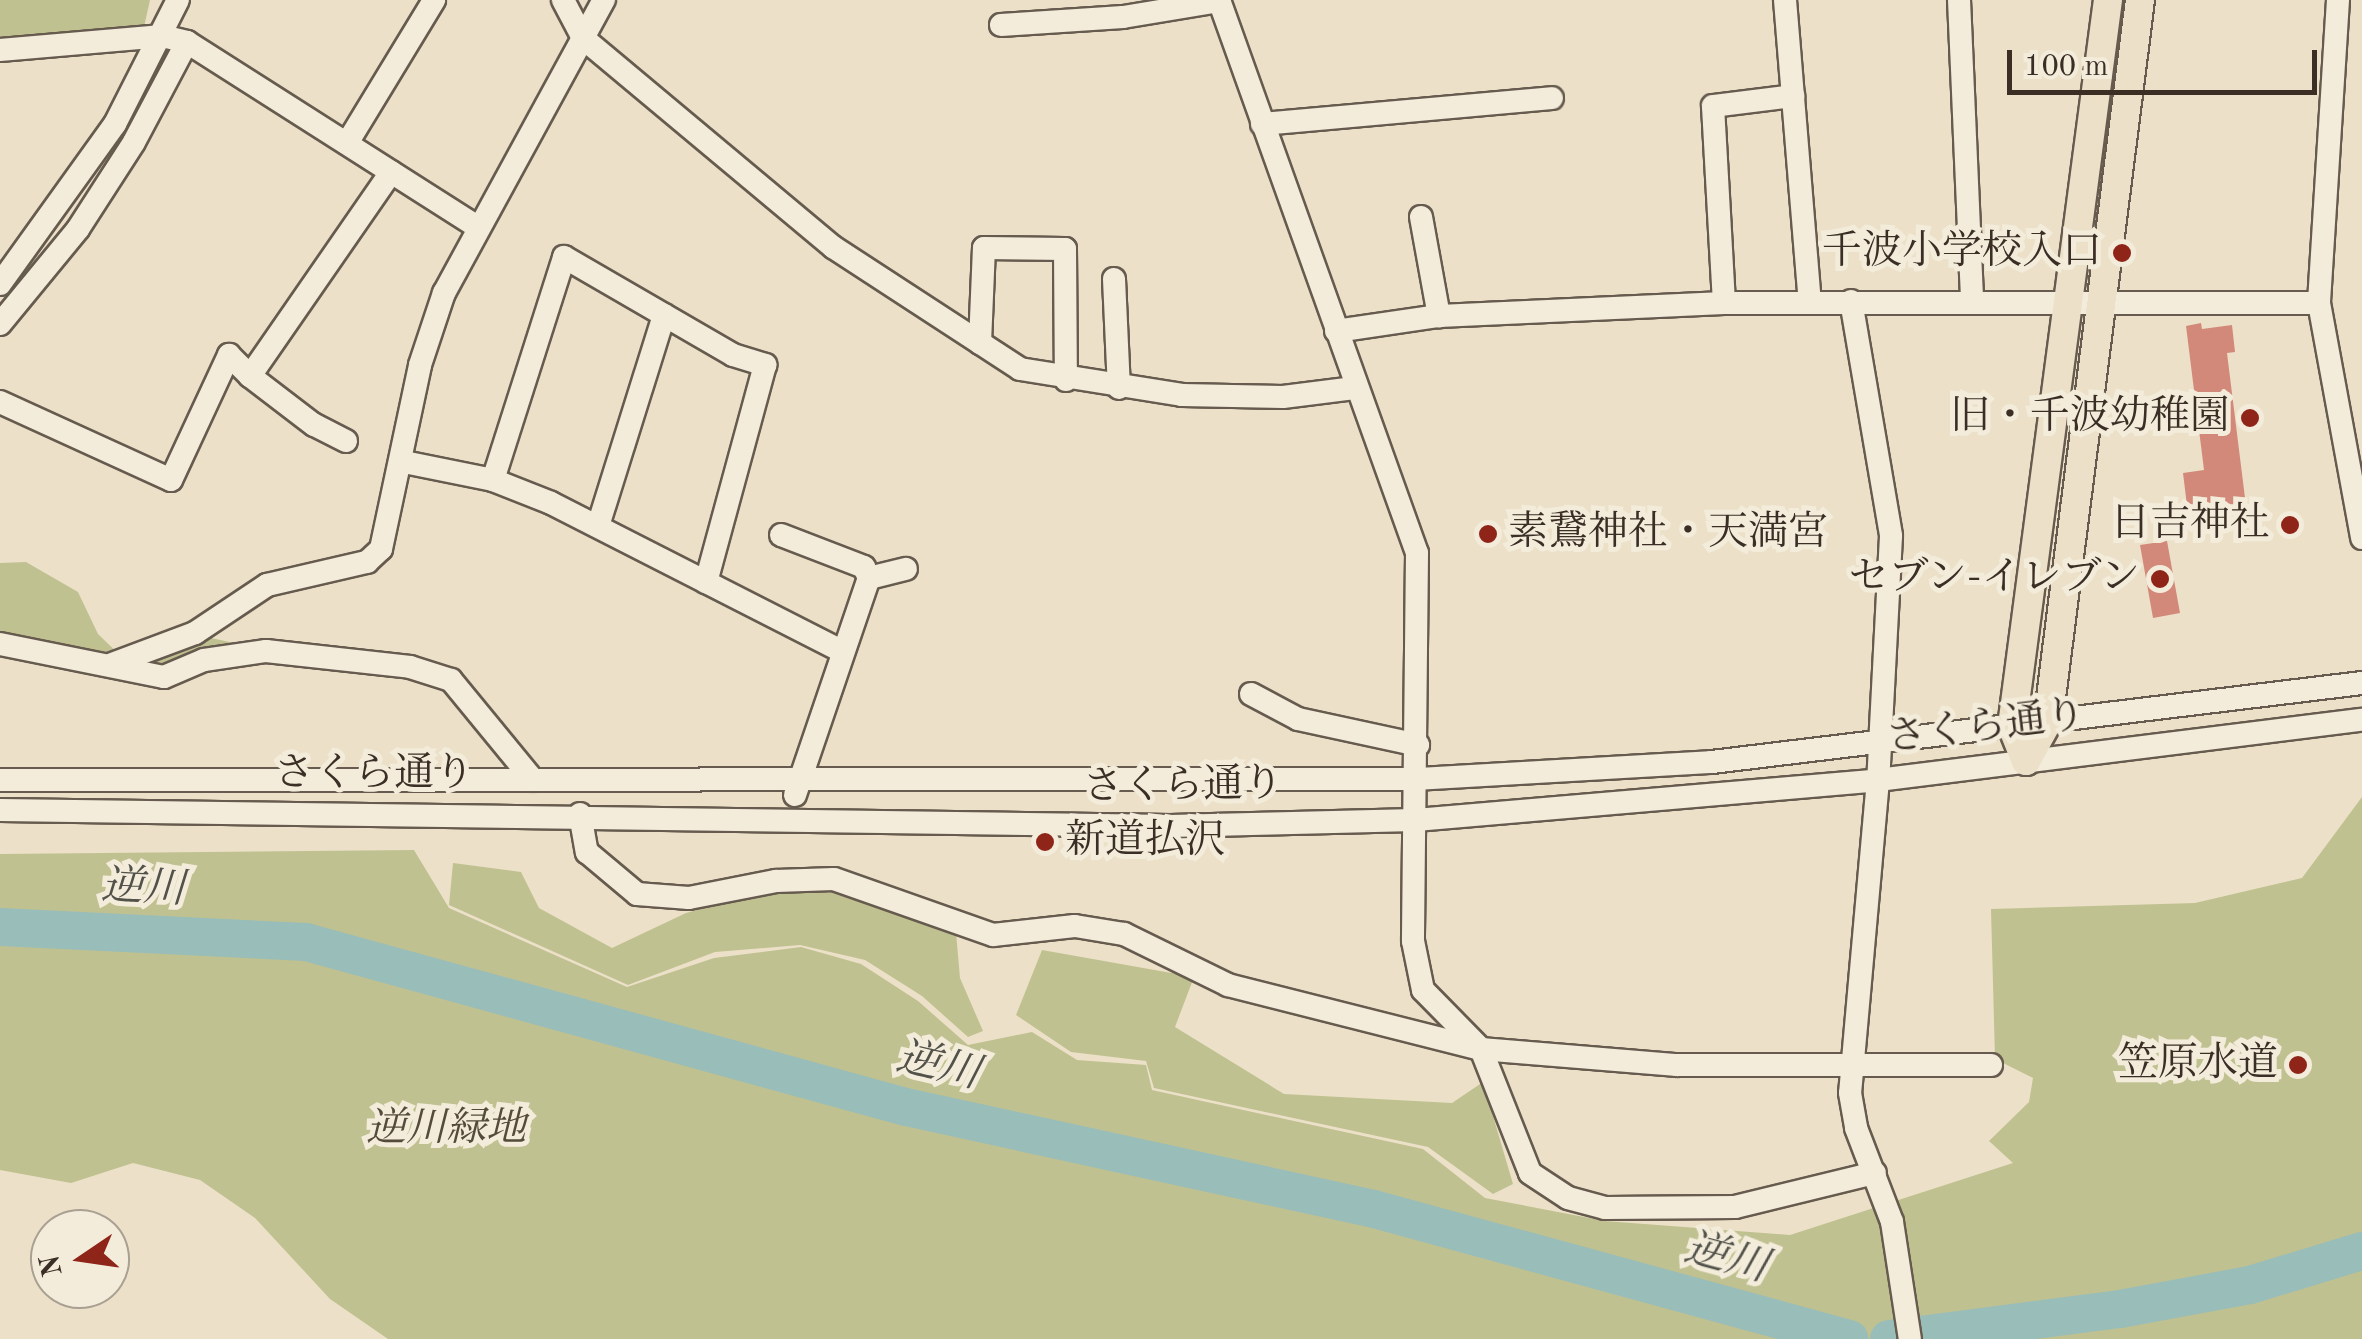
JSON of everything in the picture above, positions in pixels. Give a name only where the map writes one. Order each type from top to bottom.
[{"type":"main road","points":[[2026,761],[2012,726],[2108,0]]},
{"type":"main road","points":[[2026,761],[2048,722],[2140,0]]},
{"type":"street","points":[[0,284],[76,186],[162,36],[178,0]]},
{"type":"street","points":[[349,140],[434,0]]},
{"type":"street","points":[[563,0],[583,38],[764,182],[833,247],[1020,368],[1119,388],[1266,396],[1354,388]]},
{"type":"street","points":[[112,664],[195,633],[267,586],[367,562],[386,533],[404,462],[420,365],[477,227],[604,0]]},
{"type":"street","points":[[1785,0],[1810,301]]},
{"type":"street","points":[[1959,0],[1972,301]]},
{"type":"street","points":[[2338,0],[2320,303],[2362,538]]},
{"type":"street","points":[[1001,25],[1123,18],[1219,1],[1354,388],[1417,553],[1413,941],[1423,990],[1481,1049],[1530,1172],[1568,1198],[1605,1208],[1735,1207],[1876,1173]]},
{"type":"street","points":[[0,50],[162,36],[187,42],[349,140],[477,227]]},
{"type":"street","points":[[0,324],[78,229],[134,142],[187,42]]},
{"type":"street","points":[[1724,302],[1713,106],[1793,96]]},
{"type":"street","points":[[1262,124],[1552,98]]},
{"type":"street","points":[[250,376],[391,172]]},
{"type":"street","points":[[1421,218],[1439,316]]},
{"type":"street","points":[[980,343],[984,248],[1066,249],[1066,380]]},
{"type":"street","points":[[493,480],[564,257],[733,355],[765,365],[706,582]]},
{"type":"street","points":[[1114,279],[1119,388]]},
{"type":"street","points":[[1851,301],[1890,536],[1878,780],[1849,1063],[1856,1128],[1876,1173],[1906,1301],[1910,1339]]},
{"type":"street","points":[[1336,331],[1439,316],[1724,302],[2320,303]]},
{"type":"street","points":[[598,526],[664,315]]},
{"type":"street","points":[[0,402],[171,480],[228,355],[314,426],[346,441]]},
{"type":"street","points":[[404,462],[493,480],[598,526],[842,651]]},
{"type":"street","points":[[782,535],[864,566],[869,578],[789,818]]},
{"type":"street","points":[[869,578],[906,569]]},
{"type":"street","points":[[0,644],[164,676],[204,660],[266,651],[410,667],[451,680],[533,780]]},
{"type":"street","name":"さくら通り","points":[[0,780],[1417,780],[1878,745],[2362,683]]},
{"type":"street","points":[[1250,694],[1298,719],[1418,745]]},
{"type":"street","name":"さくら通り","points":[[0,810],[580,814],[1170,826],[1415,820],[1878,780],[2362,720]]},
{"type":"street","points":[[580,814],[587,852],[637,894],[689,898],[776,881],[834,879],[993,934],[1075,926],[1124,934],[1241,989],[1481,1049],[1677,1065],[1990,1066]]},
{"type":"green space","points":[[0,0],[150,0],[144,27],[0,41]]},
{"type":"green space","points":[[26,562],[78,592],[98,634],[127,662],[211,638],[239,644],[190,675],[88,662],[56,643],[0,631],[0,563]]},
{"type":"green space","name":"逆川緑地","points":[[2362,797],[2362,1339],[388,1339],[330,1299],[255,1218],[200,1180],[133,1163],[71,1183],[0,1170],[0,854],[414,850],[449,908],[627,987],[714,958],[801,947],[861,964],[918,1001],[968,1045],[1032,1032],[1077,1060],[1146,1065],[1152,1090],[1423,1149],[1485,1198],[1605,1221],[1790,1235],[2013,1163],[1989,1141],[2029,1102],[2033,1078],[1995,1059],[1991,909],[2195,903],[2302,878]]},
{"type":"green space","points":[[453,863],[521,872],[539,908],[612,948],[686,913],[796,883],[885,894],[956,932],[960,978],[983,1031],[968,1037],[922,996],[865,960],[800,945],[715,952],[628,985],[449,905]]},
{"type":"green space","points":[[1042,950],[1194,977],[1175,1027],[1284,1094],[1452,1103],[1483,1082],[1513,1184],[1493,1194],[1428,1147],[1154,1088],[1146,1061],[1071,1052],[1016,1015]]},
{"type":"building","points":[[2201,323],[2202,329],[2232,325],[2235,352],[2227,353],[2246,506],[2188,514],[2183,473],[2204,470],[2186,326]]},
{"type":"building","name":"セブン-イレブン","points":[[2167,541],[2180,613],[2153,618],[2140,545]]},
{"type":"waterway","name":"逆川","points":[[0,927],[306,942],[906,1107],[1374,1209],[1850,1339]]},
{"type":"waterway","name":"逆川","points":[[1889,1339],[2120,1309],[2250,1285],[2362,1251]]},
{"type":"place","name":"千波小学校入口","points":[[2122,253]]},
{"type":"place","name":"旧・千波幼稚園","points":[[2250,418]]},
{"type":"place","name":"日吉神社","points":[[2290,525]]},
{"type":"place","name":"素鵞神社・天満宮","points":[[1488,534]]},
{"type":"place","name":"セブン-イレブン","points":[[2160,579]]},
{"type":"place","name":"新道払沢","points":[[1045,842]]},
{"type":"place","name":"笠原水道","points":[[2298,1065]]}]
